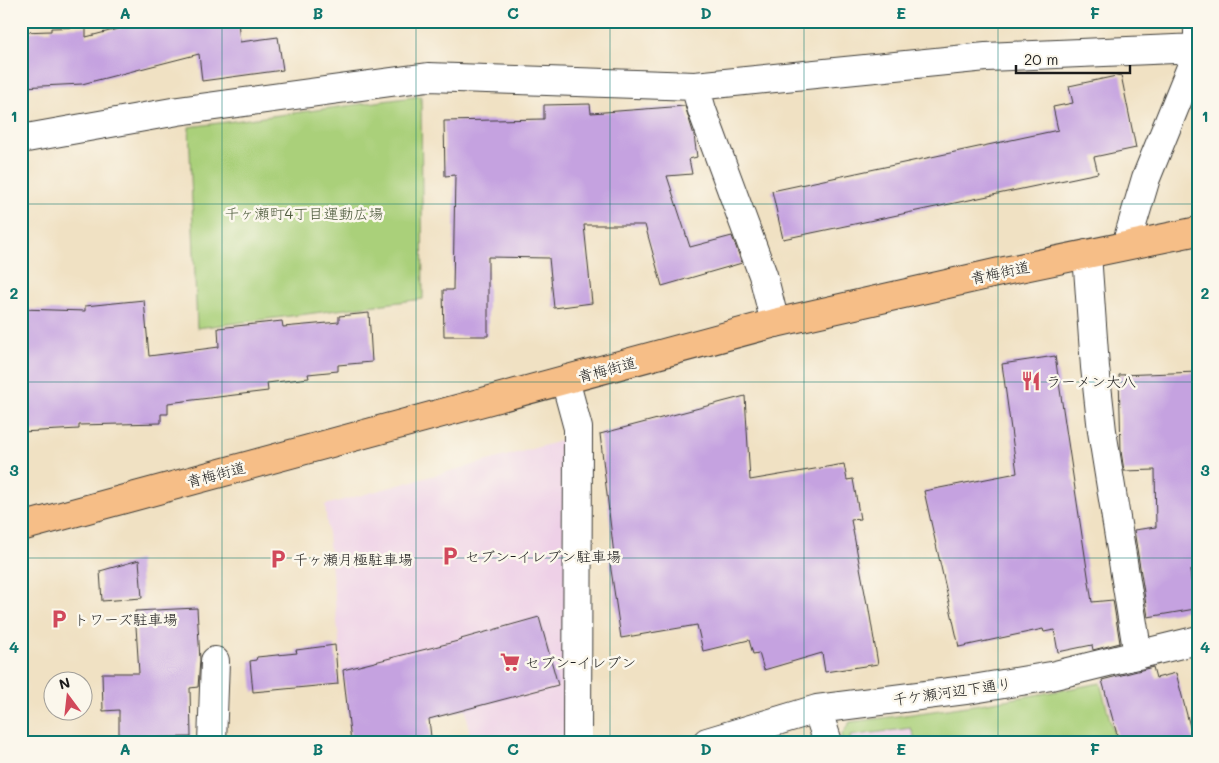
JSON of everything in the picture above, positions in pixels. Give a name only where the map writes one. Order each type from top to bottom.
[{"type":"main road","name":"青梅街道","points":[[21,527],[775,323],[1198,231]]},
{"type":"street","points":[[1198,25],[1198,41]]},
{"type":"street","points":[[21,140],[178,111],[428,77],[695,86],[986,57],[1198,49],[1146,178],[1126,246]]},
{"type":"street","points":[[695,86],[702,110],[763,275],[775,323]]},
{"type":"street","points":[[1087,254],[1095,367],[1102,431],[1138,655]]},
{"type":"street","points":[[565,380],[578,428],[576,742]]},
{"type":"street","name":"千ケ瀬河辺下通り","points":[[707,742],[736,737],[817,709],[973,689],[1051,676],[1138,655],[1195,648]]},
{"type":"street","points":[[212,742],[215,661]]},
{"type":"street","points":[[817,709],[828,742]]},
{"type":"shaded area","name":"セブン-イレブン駐車場","points":[[572,438],[569,742],[471,742],[460,671],[343,679],[325,505]]},
{"type":"shaded area","points":[[907,715],[916,742],[843,742],[841,736],[850,722]]},
{"type":"green space","name":"千ヶ瀬町4丁目運動広場","points":[[421,96],[423,299],[197,328],[189,127]]},
{"type":"green space","points":[[1100,683],[1116,742],[916,742],[911,728],[850,736],[851,742],[843,742],[841,736],[850,722],[975,705]]},
{"type":"building","points":[[149,21],[238,21],[240,42],[278,37],[283,70],[202,81],[199,54],[82,84],[21,87],[21,32],[51,31],[51,28],[86,27],[86,37]]},
{"type":"building","points":[[1121,75],[1136,148],[1094,157],[1098,173],[783,239],[772,191],[1058,130],[1053,107],[1073,103],[1069,86]]},
{"type":"building","points":[[590,104],[591,113],[685,106],[694,135],[697,157],[689,159],[692,174],[667,176],[690,247],[732,236],[742,263],[662,286],[645,225],[584,225],[592,303],[554,308],[549,258],[488,257],[488,336],[444,336],[443,290],[453,290],[455,175],[445,176],[444,121],[544,119],[544,105]]},
{"type":"building","points":[[144,300],[149,356],[219,347],[218,328],[282,321],[283,327],[339,322],[339,316],[369,313],[372,362],[338,365],[338,371],[308,374],[309,378],[267,383],[268,391],[168,403],[168,414],[161,414],[161,423],[79,425],[79,429],[21,432],[21,309],[85,311],[85,306]]},
{"type":"building","points":[[1055,356],[1092,602],[1113,600],[1120,643],[1093,650],[1092,645],[1058,652],[1054,630],[1044,632],[1043,629],[959,647],[924,491],[1017,473],[1002,364]]},
{"type":"building","points":[[1198,372],[1198,570],[1190,571],[1195,609],[1148,617],[1134,530],[1156,527],[1155,470],[1124,471],[1121,451],[1119,375]]},
{"type":"building","points":[[745,396],[750,480],[844,464],[847,480],[853,479],[860,519],[851,520],[878,664],[825,672],[822,653],[764,670],[759,653],[753,654],[749,640],[703,651],[697,625],[621,638],[609,556],[614,555],[600,434]]},
{"type":"building","points":[[139,560],[142,598],[102,601],[100,571]]},
{"type":"building","points":[[197,608],[200,660],[198,687],[190,688],[191,737],[119,738],[119,710],[103,711],[102,673],[139,673],[135,611]]},
{"type":"building","points":[[539,617],[558,685],[429,719],[431,737],[386,742],[351,742],[343,670],[462,640]]},
{"type":"building","points":[[335,645],[338,684],[253,692],[250,661],[256,660],[257,657],[297,653],[296,650]]},
{"type":"building","points":[[1153,667],[1156,678],[1176,673],[1194,742],[1119,742],[1102,680]]},
{"type":"place","name":"ラーメン大八","points":[[1031,381]]},
{"type":"place","name":"セブン-イレブン駐車場","points":[[450,556]]},
{"type":"place","name":"千ヶ瀬月極駐車場","points":[[278,559]]},
{"type":"place","name":"トワーズ駐車場","points":[[59,619]]},
{"type":"place","name":"セブン-イレブン","points":[[510,662]]}]
